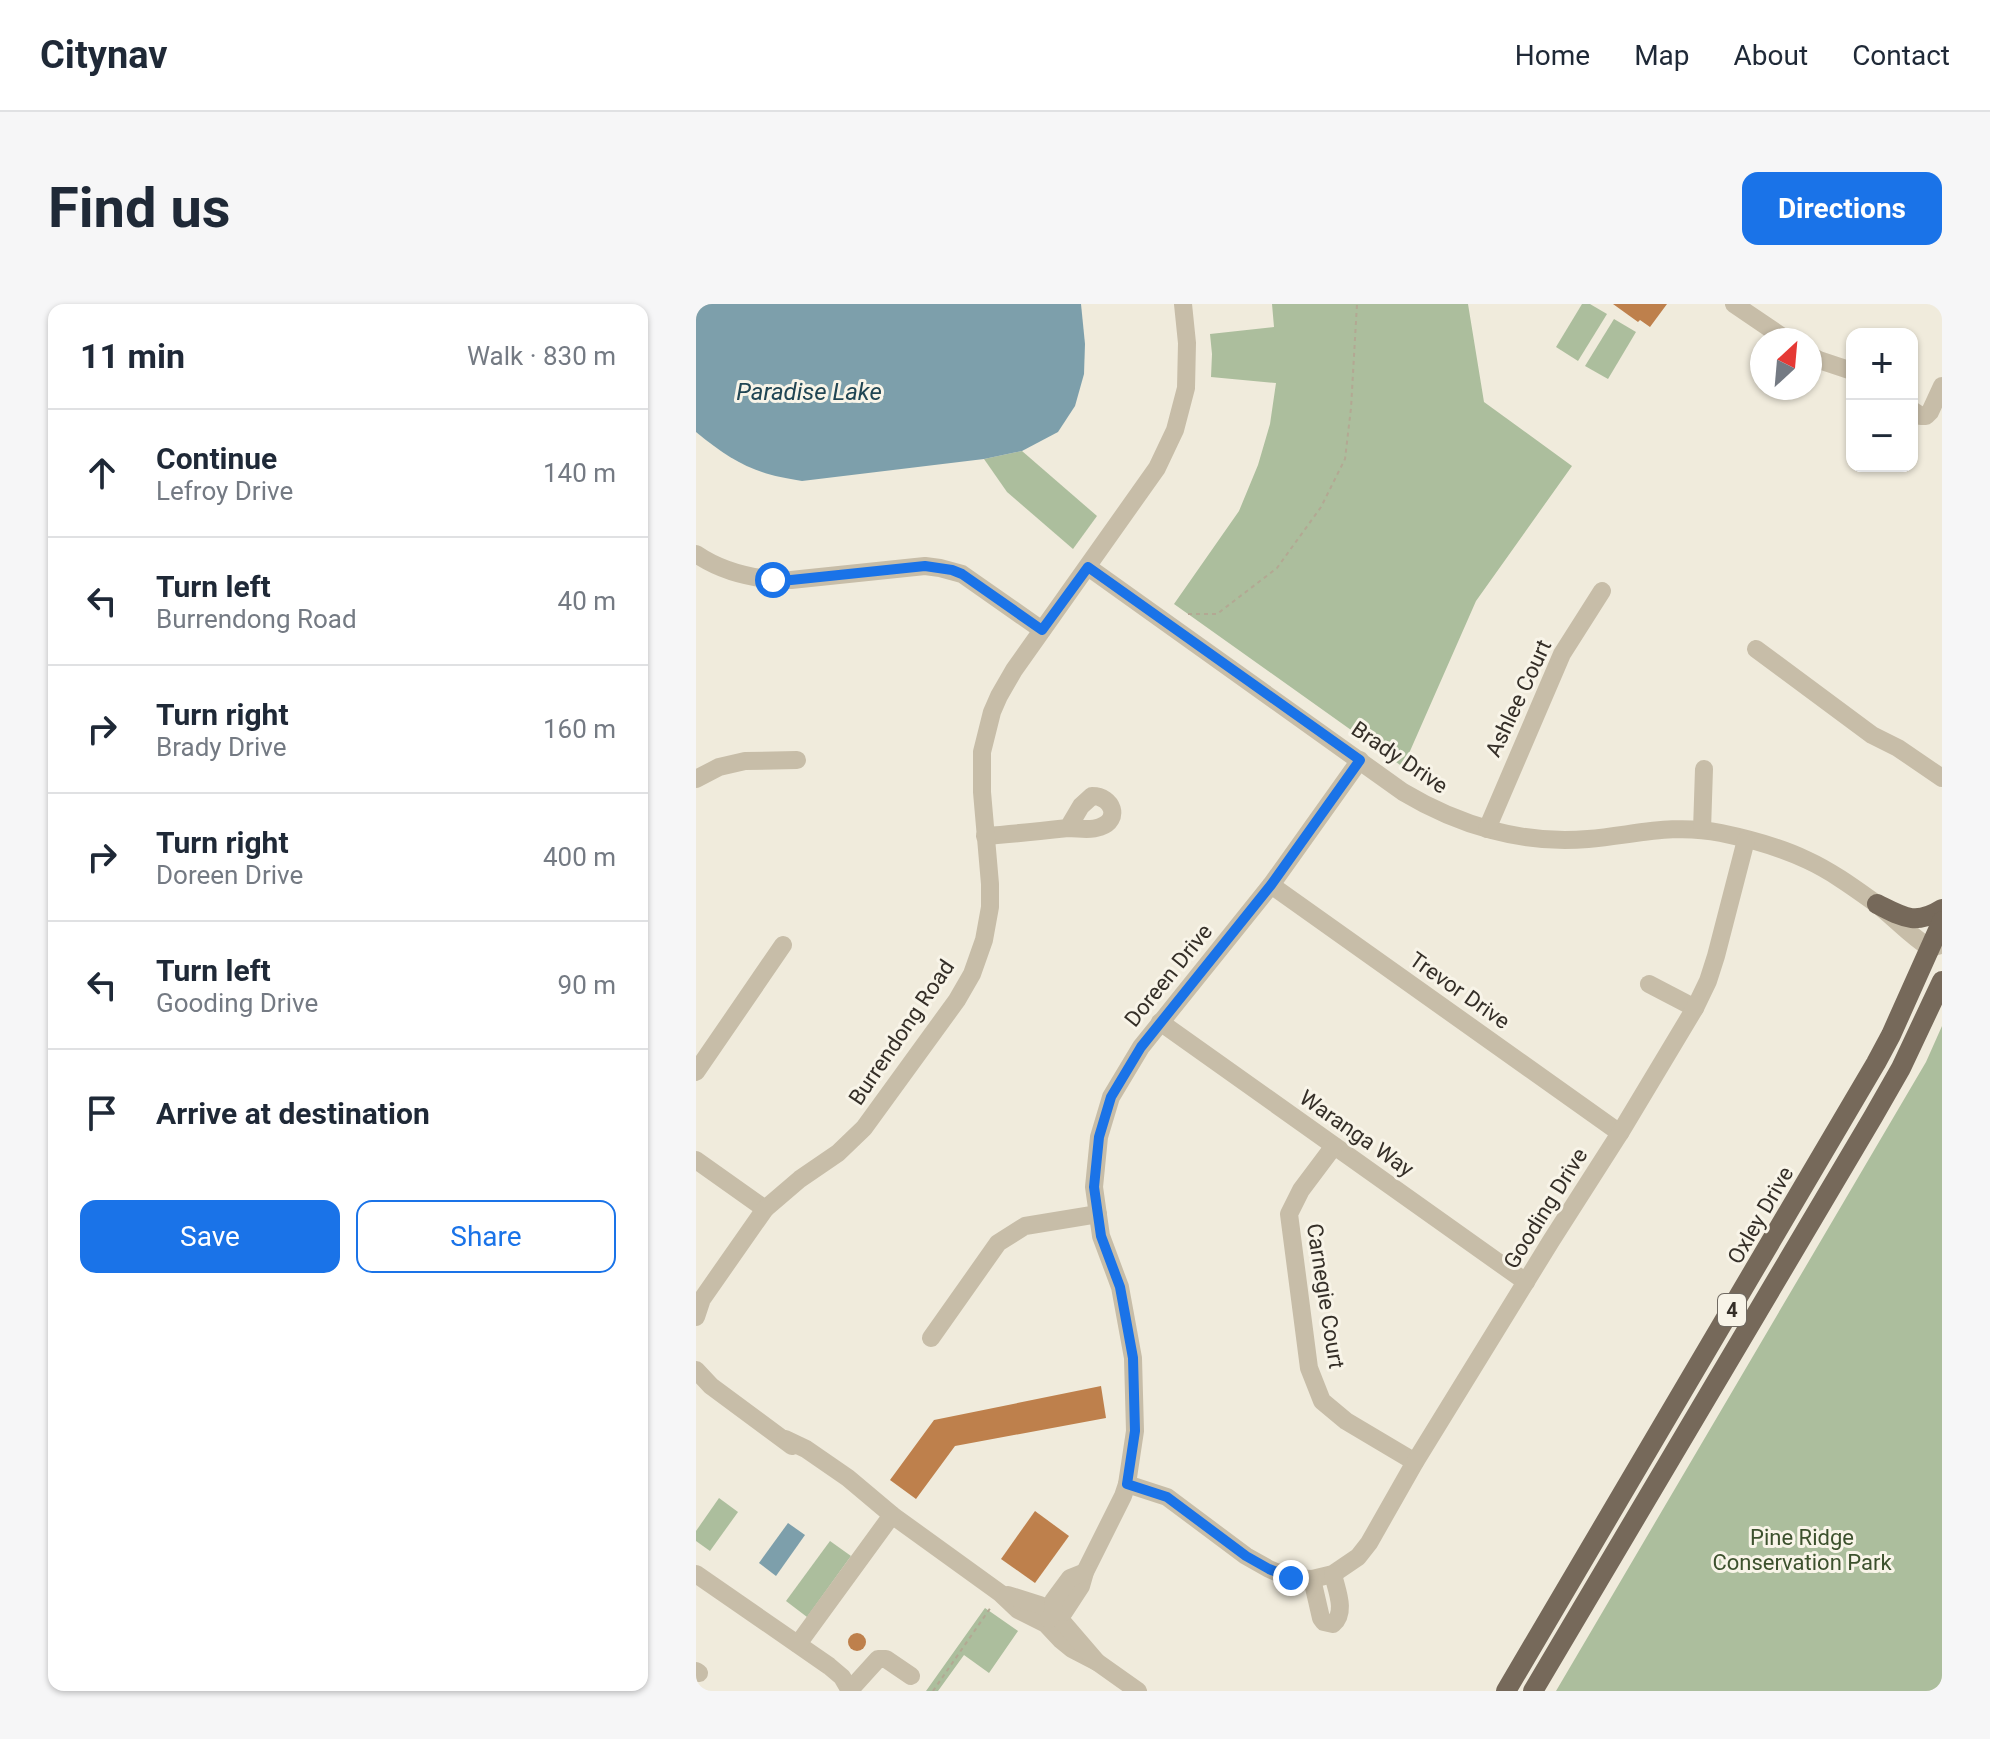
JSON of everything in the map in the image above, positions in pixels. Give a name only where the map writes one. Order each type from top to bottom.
[{"type":"main road","points":[[1877,904],[1916,919],[1927,918],[1942,909]]},
{"type":"main road","name":"Oxley Drive","points":[[1506,1691],[1851,1108],[1936,946],[1942,921]]},
{"type":"main road","points":[[1851,1108],[1878,1079],[1924,986],[1928,982],[1940,986]]},
{"type":"main road","name":"4","points":[[1533,1691],[1880,1104],[1940,986]]},
{"type":"street","name":"Burrendong Road","points":[[696,1317],[699,1300],[765,1209],[800,1179],[838,1153],[864,1128],[965,987],[978,960],[988,923],[990,884],[981,770],[986,732],[999,696],[1157,468],[1175,430],[1186,388],[1187,343],[1183,304]]},
{"type":"street","points":[[1734,304],[1769,328]]},
{"type":"street","points":[[1822,361],[1846,369]]},
{"type":"street","points":[[1918,414],[1924,417],[1930,412],[1942,386]]},
{"type":"street","points":[[696,554],[726,570],[773,580],[925,566],[952,570],[1042,630]]},
{"type":"street","name":"Brady Drive","points":[[1088,567],[1403,792],[1439,812],[1487,829],[1534,838],[1586,839],[1662,829],[1702,830],[1746,840],[1790,852],[1826,869],[1877,904],[1916,939],[1936,946]]},
{"type":"street","name":"Ashlee Court","points":[[1487,829],[1562,654],[1602,591]]},
{"type":"street","points":[[1756,649],[1872,735],[1942,778]]},
{"type":"street","points":[[696,779],[719,767],[745,761],[797,760]]},
{"type":"street","name":"Doreen Drive","points":[[1050,1618],[1053,1601],[1063,1587],[1070,1578],[1085,1572],[1123,1496],[1135,1431],[1133,1358],[1120,1287],[1101,1236],[1094,1187],[1099,1137],[1111,1097],[1141,1047],[1271,885],[1360,760]]},
{"type":"street","points":[[1702,830],[1704,769]]},
{"type":"street","points":[[985,836],[1068,828]]},
{"type":"street","name":"Gooding Drive","points":[[1127,1484],[1167,1497],[1246,1556],[1291,1578],[1312,1579],[1333,1574],[1358,1557],[1695,1008],[1716,956],[1746,840]]},
{"type":"street","name":"Trevor Drive","points":[[1271,885],[1620,1133]]},
{"type":"street","points":[[696,1072],[783,945]]},
{"type":"street","points":[[1649,984],[1695,1008]]},
{"type":"street","name":"Waranga Way","points":[[1160,1022],[1526,1282]]},
{"type":"street","name":"Carnegie Court","points":[[1334,1146],[1301,1190],[1289,1214],[1309,1368],[1322,1401],[1346,1421],[1415,1462]]},
{"type":"street","points":[[696,1160],[765,1209]]},
{"type":"street","points":[[931,1338],[998,1243],[1025,1226],[1098,1214]]},
{"type":"street","points":[[696,1370],[704,1383],[785,1439],[842,1487],[892,1515],[1000,1593],[1018,1610],[1050,1618],[1061,1640],[1138,1691]]},
{"type":"street","points":[[798,1644],[892,1515]]},
{"type":"street","points":[[696,1574],[842,1677],[849,1690],[882,1658],[911,1676]]},
{"type":"street","points":[[1312,1579],[1321,1618],[1333,1624],[1340,1613],[1333,1574]]},
{"type":"path","points":[[1188,614],[1217,614],[1277,568],[1321,507],[1345,459],[1357,304]]},
{"type":"path","points":[[933,1691],[1000,1593]]},
{"type":"green space","points":[[1272,304],[1468,304],[1484,402],[1572,466],[1476,601],[1403,767],[1174,604],[1239,511],[1258,465],[1270,424],[1276,383],[1211,377],[1210,334],[1274,327]]},
{"type":"green space","points":[[1582,304],[1590,304],[1607,314],[1578,361],[1556,347]]},
{"type":"green space","points":[[1614,319],[1636,332],[1608,379],[1585,366]]},
{"type":"green space","points":[[1022,451],[1097,516],[1073,549],[1007,492],[984,459]]},
{"type":"green space","name":"Pine Ridge Conservation Park","points":[[1942,1026],[1942,1691],[1556,1691],[1926,1062]]},
{"type":"green space","points":[[719,1498],[738,1512],[710,1551],[696,1541],[696,1531]]},
{"type":"green space","points":[[830,1541],[851,1556],[807,1617],[786,1601]]},
{"type":"green space","points":[[985,1608],[1018,1631],[989,1673],[964,1655],[938,1691],[926,1691]]},
{"type":"water","name":"Paradise Lake","points":[[696,304],[1081,304],[1084,374],[1075,406],[1058,432],[1022,451],[984,459],[802,481],[785,478],[745,465],[696,432]]},
{"type":"water","points":[[788,1523],[805,1535],[776,1576],[759,1563]]},
{"type":"building","points":[[1613,304],[1667,304],[1650,327]]},
{"type":"building","points":[[1101,1386],[1106,1418],[955,1446],[916,1499],[890,1480],[934,1420]]},
{"type":"building","points":[[1035,1511],[1069,1536],[1035,1583],[1001,1559]]},
{"type":"building","points":[[857,1633],[866,1642],[857,1651],[848,1642]]},
{"type":"route","points":[[773,580],[925,566],[952,570],[1042,630],[1088,567],[1360,760],[1271,885],[1141,1047],[1111,1097],[1099,1137],[1094,1187],[1101,1236],[1120,1287],[1133,1358],[1135,1431],[1127,1484],[1167,1497],[1246,1556],[1291,1578]]}]
